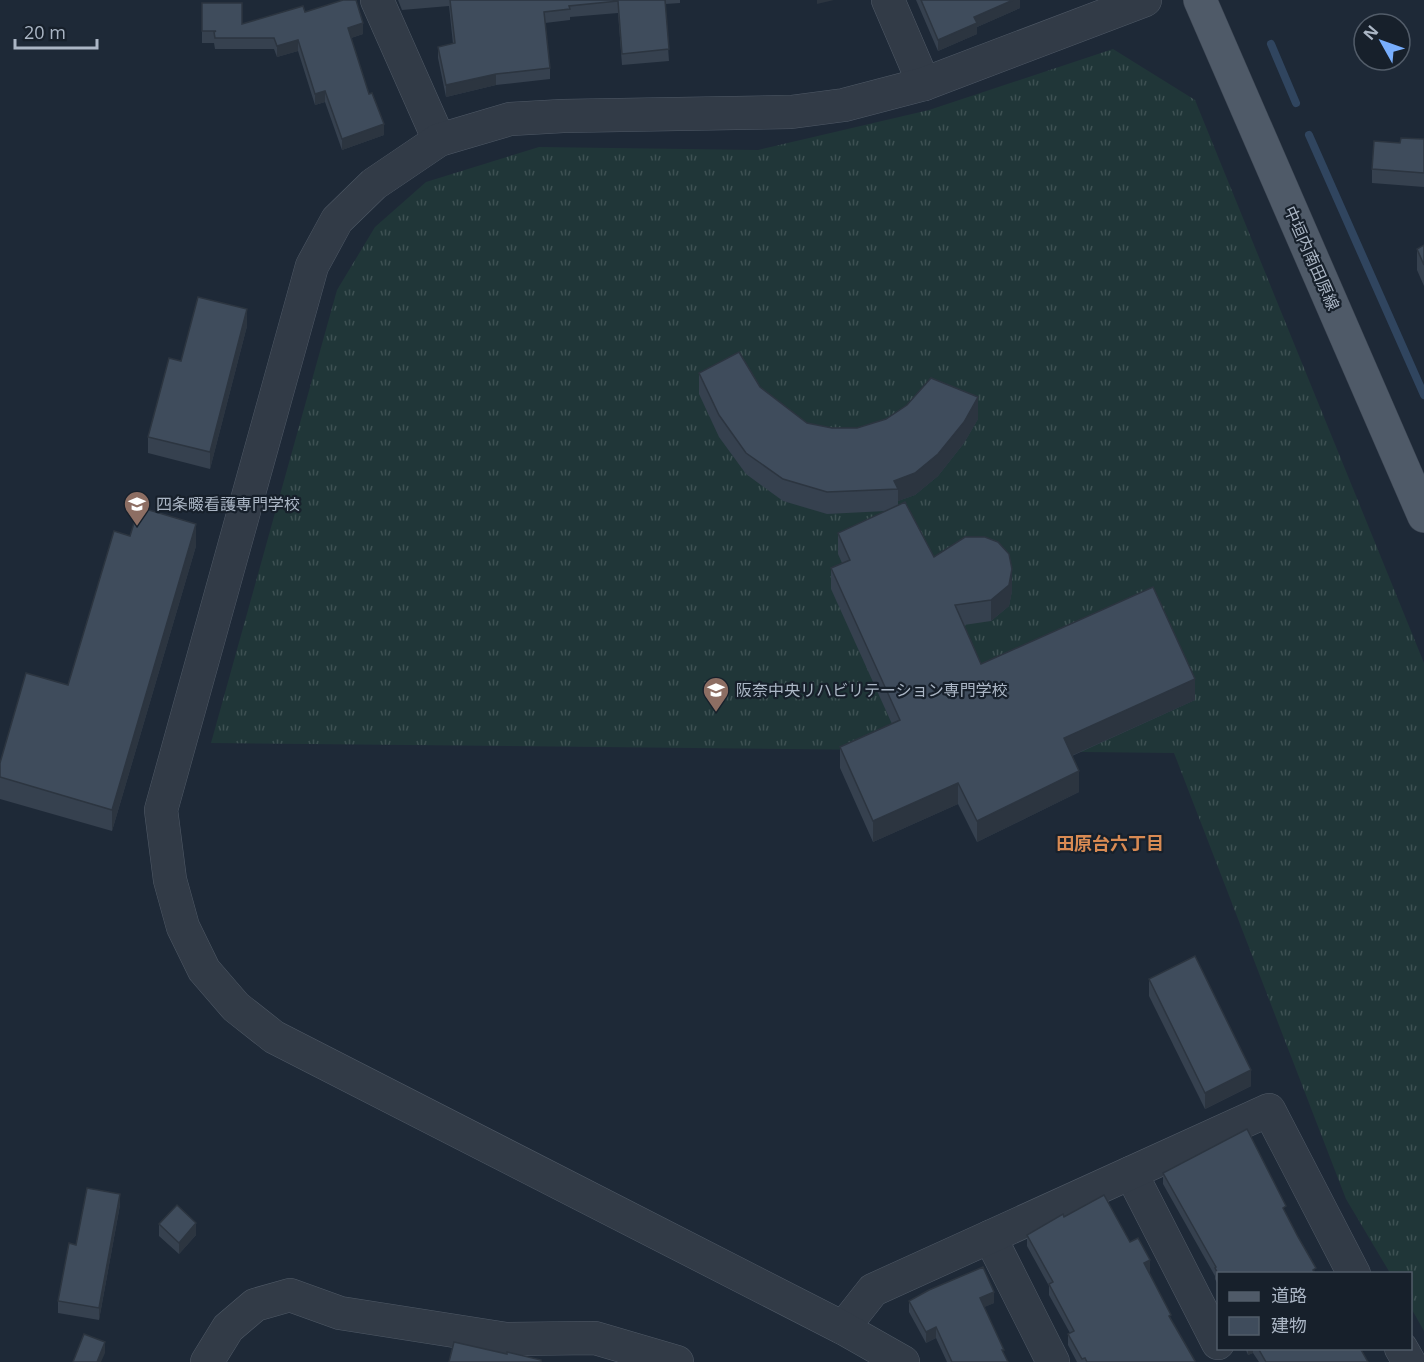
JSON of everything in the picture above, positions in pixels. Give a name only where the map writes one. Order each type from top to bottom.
[{"type":"main road","name":"中垣内南田原線","points":[[1200,0],[1424,516]]},
{"type":"street","points":[[377,0],[439,140]]},
{"type":"street","points":[[888,0],[924,84]]},
{"type":"street","points":[[903,1362],[843,1328],[274,1036],[236,1007],[204,970],[183,927],[170,880],[161,810],[312,266],[337,220],[374,184],[439,140],[510,119],[791,112],[844,105],[924,84],[1145,0]]},
{"type":"street","points":[[843,1328],[873,1290],[1269,1110],[1353,1272]]},
{"type":"street","points":[[1131,1173],[1217,1341]]},
{"type":"street","points":[[990,1237],[1053,1362]]},
{"type":"street","points":[[207,1362],[228,1328],[255,1305],[290,1295],[340,1313],[506,1339],[594,1338],[677,1362]]},
{"type":"green space","points":[[1113,49],[1195,100],[1424,663],[1424,1331],[1412,1310],[1412,1272],[1389,1272],[1346,1199],[1174,753],[211,743],[337,290],[375,227],[426,182],[539,147],[758,150],[929,110]]},
{"type":"building","points":[[343,0],[356,0],[363,23],[348,28],[369,94],[372,93],[384,124],[342,139],[325,91],[315,94],[298,40],[277,46],[274,38],[215,38],[214,32],[216,31],[202,31],[202,3],[242,3],[242,24],[303,6],[305,12]]},
{"type":"building","points":[[450,0],[665,0],[669,49],[622,54],[618,1],[569,6],[570,9],[544,12],[550,68],[496,74],[446,85],[438,47],[455,43]]},
{"type":"building","points":[[921,0],[1013,0],[974,17],[977,23],[938,40]]},
{"type":"building","points":[[1401,138],[1424,139],[1424,173],[1372,169],[1374,141],[1400,143]]},
{"type":"building","points":[[1424,245],[1424,265],[1417,249]]},
{"type":"building","points":[[198,297],[247,309],[210,452],[148,437],[169,358],[181,361]]},
{"type":"building","points":[[739,352],[760,387],[807,423],[832,428],[857,428],[886,419],[907,405],[931,378],[978,397],[964,422],[938,454],[915,473],[894,481],[898,489],[827,492],[783,479],[746,453],[719,415],[699,373]]},
{"type":"building","points":[[905,502],[934,557],[965,537],[985,537],[998,542],[1009,554],[1012,569],[1009,585],[991,600],[955,605],[981,664],[1153,587],[1195,679],[1064,738],[1079,771],[977,821],[958,783],[873,821],[840,747],[900,720],[831,568],[850,560],[838,533]]},
{"type":"building","points":[[139,507],[196,524],[112,810],[0,777],[0,763],[26,673],[68,685],[114,531],[130,536]]},
{"type":"building","points":[[1195,956],[1251,1070],[1205,1093],[1149,979]]},
{"type":"building","points":[[1247,1129],[1286,1206],[1283,1208],[1316,1268],[1314,1272],[1217,1272],[1163,1173]]},
{"type":"building","points":[[87,1188],[120,1194],[99,1308],[58,1301],[69,1243],[76,1245]]},
{"type":"building","points":[[1104,1195],[1130,1242],[1138,1238],[1150,1260],[1144,1263],[1194,1362],[1087,1362],[1085,1358],[1082,1359],[1068,1334],[1074,1331],[1049,1284],[1053,1282],[1027,1235],[1063,1214],[1064,1217]]},
{"type":"building","points":[[177,1205],[196,1223],[179,1243],[159,1224]]},
{"type":"building","points":[[983,1267],[994,1292],[980,1298],[1008,1362],[952,1362],[936,1327],[926,1332],[909,1301]]},
{"type":"building","points":[[84,1334],[105,1342],[97,1362],[73,1362]]},
{"type":"building","points":[[454,1342],[507,1354],[507,1352],[541,1360],[541,1362],[449,1362]]},
{"type":"building","points":[[1259,1350],[1361,1350],[1368,1362],[1266,1362]]},
{"type":"waterway","points":[[1271,44],[1296,103]]},
{"type":"waterway","points":[[1309,135],[1424,395]]},
{"type":"place","name":"四条畷看護専門学校","points":[[137,527]]},
{"type":"place","name":"阪奈中央リハビリテーション専門学校","points":[[716,713]]},
{"type":"district","name":"田原台六丁目","points":[[1110,844]]}]
